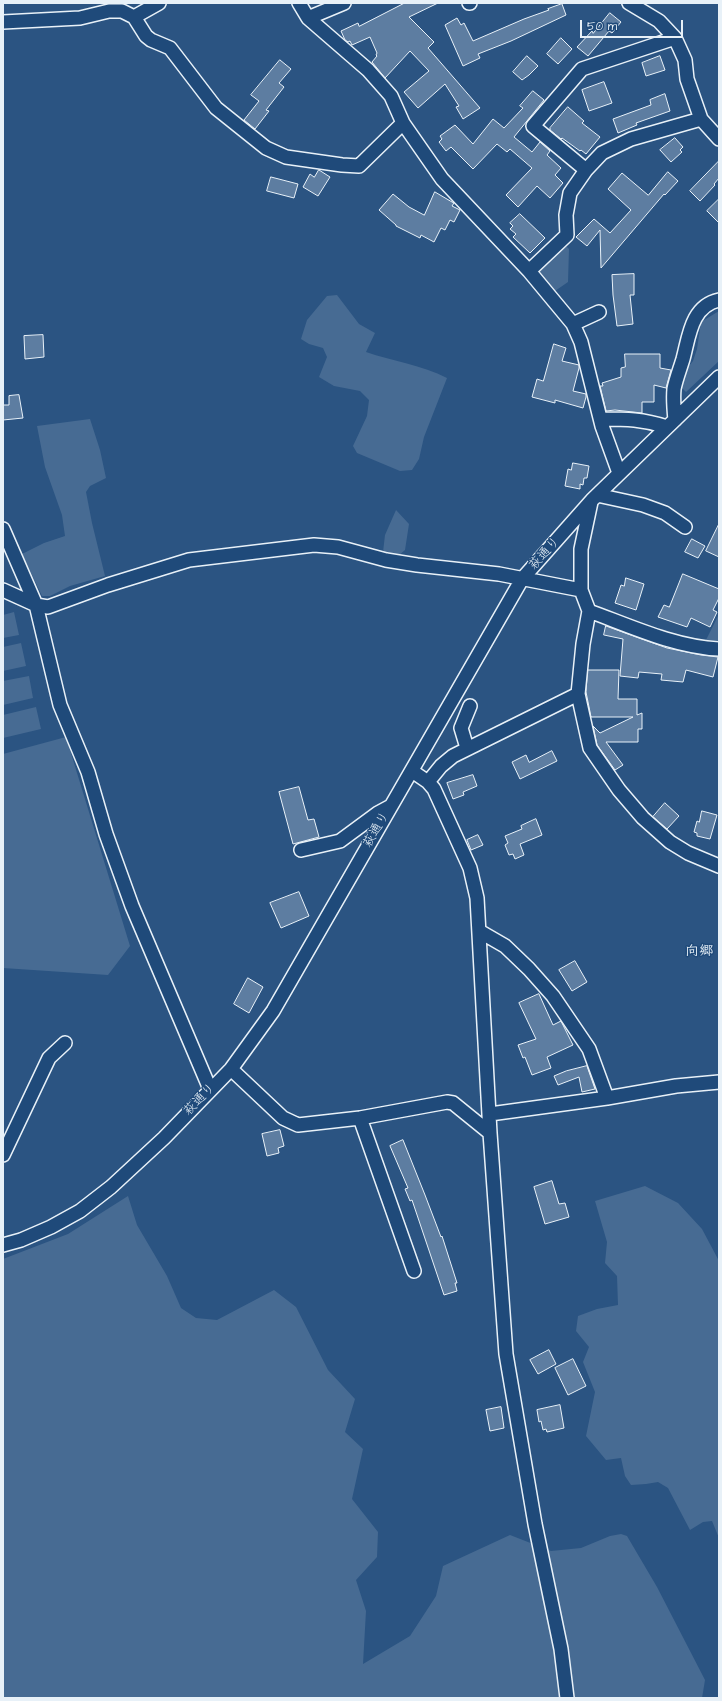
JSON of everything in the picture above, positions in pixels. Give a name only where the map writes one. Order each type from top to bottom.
[{"type":"street","points":[[134,17],[159,3]]},
{"type":"street","points":[[299,3],[308,18],[368,70],[391,96],[404,123],[442,179],[529,271],[573,324],[581,342],[601,419],[619,474]]},
{"type":"street","points":[[308,18],[344,3]]},
{"type":"street","points":[[629,3],[659,21],[675,38],[685,60],[687,80],[700,119],[719,139]]},
{"type":"street","points":[[3,22],[80,18],[110,11],[122,11],[134,17],[146,36],[170,48],[216,108],[266,148],[286,157],[314,162],[359,166],[404,123]]},
{"type":"street","points":[[586,170],[533,126],[582,69],[675,38]]},
{"type":"street","points":[[529,271],[568,235],[566,215],[570,193],[586,170],[602,153],[631,139],[700,119]]},
{"type":"street","points":[[601,419],[630,419],[671,424],[674,389],[684,357],[688,334],[700,311],[713,301],[719,300]]},
{"type":"street","points":[[573,324],[599,312]]},
{"type":"street","name":"萩通り","points":[[3,1245],[21,1240],[51,1227],[80,1211],[111,1187],[164,1138],[231,1069],[273,1011],[522,580],[594,498],[719,377]]},
{"type":"street","points":[[685,527],[665,513],[643,505],[594,498],[581,549],[581,590],[589,611],[583,644],[578,694],[590,748],[620,790],[643,818],[670,842],[688,853],[719,866]]},
{"type":"street","points":[[3,529],[36,605],[60,705],[88,772],[106,834],[129,898],[210,1089]]},
{"type":"street","points":[[3,590],[36,605],[48,607],[108,585],[189,560],[314,545],[338,547],[386,560],[417,566],[499,574],[522,580],[581,590]]},
{"type":"street","points":[[589,611],[680,644],[701,648],[719,649]]},
{"type":"street","points":[[428,782],[441,766],[453,756],[578,694]]},
{"type":"street","points":[[467,748],[461,728],[470,706]]},
{"type":"street","points":[[412,771],[428,782],[434,789],[470,868],[477,898],[490,1133],[506,1354],[535,1524],[561,1649],[568,1698]]},
{"type":"street","points":[[301,850],[340,841],[378,813],[391,806]]},
{"type":"street","points":[[479,931],[504,946],[529,969],[553,996],[588,1050],[607,1098]]},
{"type":"street","points":[[3,1155],[49,1058],[65,1043]]},
{"type":"street","points":[[231,1069],[283,1118],[298,1125],[360,1118],[447,1102],[453,1104],[490,1133]]},
{"type":"street","points":[[490,1114],[607,1098],[676,1086],[719,1082]]},
{"type":"street","points":[[360,1118],[414,1271]]},
{"type":"shaded area","points":[[565,245],[569,249],[568,282],[555,291],[537,269]]},
{"type":"shaded area","points":[[337,295],[359,324],[375,333],[366,352],[417,366],[447,378],[424,437],[419,459],[412,470],[400,471],[357,453],[353,446],[367,416],[369,400],[360,391],[334,386],[319,377],[327,357],[323,348],[309,344],[301,339],[307,320],[327,296]]},
{"type":"shaded area","points":[[719,311],[719,361],[686,392],[680,386],[684,372],[693,361],[697,349],[701,322]]},
{"type":"shaded area","points":[[90,419],[100,450],[106,478],[90,486],[86,492],[105,576],[70,586],[50,596],[42,596],[22,554],[44,543],[65,536],[62,515],[45,467],[37,426]]},
{"type":"shaded area","points":[[396,510],[409,524],[405,550],[398,556],[383,552],[385,535]]},
{"type":"shaded area","points":[[14,612],[19,635],[3,638],[3,615]]},
{"type":"shaded area","points":[[719,614],[719,640],[706,640]]},
{"type":"shaded area","points":[[21,643],[26,666],[3,671],[3,647]]},
{"type":"shaded area","points":[[29,676],[33,698],[3,705],[3,681]]},
{"type":"shaded area","points":[[36,707],[41,729],[3,738],[3,715]]},
{"type":"shaded area","points":[[66,737],[130,946],[108,975],[3,968],[3,754]]},
{"type":"shaded area","points":[[645,1186],[678,1203],[702,1229],[719,1261],[719,1538],[712,1521],[703,1522],[690,1530],[668,1488],[658,1482],[631,1485],[625,1476],[621,1458],[606,1460],[586,1436],[595,1392],[583,1362],[589,1347],[576,1331],[578,1316],[597,1309],[618,1305],[617,1276],[605,1263],[607,1242],[595,1201]]},
{"type":"shaded area","points":[[128,1196],[137,1225],[167,1276],[181,1308],[196,1318],[217,1320],[274,1290],[296,1307],[328,1370],[355,1399],[345,1432],[363,1449],[352,1499],[378,1532],[377,1557],[356,1580],[366,1611],[363,1664],[410,1636],[436,1596],[443,1566],[510,1535],[551,1551],[581,1548],[610,1536],[621,1534],[627,1536],[657,1587],[705,1680],[702,1698],[3,1698],[3,1259],[68,1234]]},
{"type":"building","points":[[405,3],[438,3],[409,17],[434,42],[428,48],[480,108],[463,119],[456,107],[459,106],[445,84],[418,108],[404,92],[429,71],[410,51],[385,78],[372,62],[377,56],[377,53],[370,37],[352,45],[350,41],[348,42],[345,40],[341,31],[358,23],[359,26]]},
{"type":"building","points":[[562,4],[566,15],[511,41],[478,54],[480,58],[463,66],[445,25],[457,18],[461,25],[464,23],[473,41]]},
{"type":"building","points":[[610,13],[621,22],[612,33],[609,31],[588,56],[577,47],[592,31],[593,33]]},
{"type":"building","points":[[561,38],[572,49],[558,64],[547,54]]},
{"type":"building","points":[[527,56],[538,66],[522,80],[513,72]]},
{"type":"building","points":[[660,56],[665,70],[646,76],[642,63]]},
{"type":"building","points":[[280,60],[291,69],[279,83],[284,87],[266,110],[269,111],[255,129],[244,120],[259,101],[251,95]]},
{"type":"building","points":[[604,82],[612,103],[589,111],[582,90]]},
{"type":"building","points":[[533,91],[544,100],[514,137],[532,152],[540,142],[550,151],[547,155],[561,168],[555,175],[563,183],[550,198],[537,186],[518,207],[506,195],[532,168],[510,149],[507,152],[497,144],[473,169],[451,147],[446,151],[439,142],[442,139],[440,136],[455,125],[473,144],[493,119],[504,128],[523,108],[520,106]]},
{"type":"building","points":[[665,94],[670,111],[636,123],[637,125],[618,133],[613,119],[651,105],[650,100]]},
{"type":"building","points":[[568,107],[584,121],[582,123],[600,137],[586,154],[562,138],[561,139],[550,130],[550,128]]},
{"type":"building","points":[[675,138],[683,147],[680,150],[682,152],[671,162],[660,150]]},
{"type":"building","points":[[719,161],[719,178],[714,184],[715,185],[700,201],[690,191]]},
{"type":"building","points":[[319,170],[330,177],[318,196],[303,187],[310,174],[314,177]]},
{"type":"building","points":[[668,172],[678,181],[665,195],[664,194],[601,268],[600,230],[587,246],[576,237],[594,219],[610,233],[631,210],[608,189],[622,173],[648,195]]},
{"type":"building","points":[[271,177],[298,184],[294,198],[267,191]]},
{"type":"building","points":[[435,192],[454,203],[452,206],[460,210],[454,222],[450,220],[445,230],[441,228],[434,242],[421,235],[420,238],[396,226],[379,210],[393,194],[409,207],[424,215]]},
{"type":"building","points":[[719,199],[719,223],[707,211]]},
{"type":"building","points":[[520,214],[545,238],[530,253],[513,237],[516,234],[510,229],[513,226],[510,223]]},
{"type":"building","points":[[634,274],[634,295],[630,295],[633,324],[617,326],[612,275]]},
{"type":"building","points":[[43,335],[44,357],[25,359],[24,336]]},
{"type":"building","points":[[554,344],[566,348],[562,361],[579,365],[573,391],[586,394],[583,408],[555,400],[555,403],[532,397],[537,379],[543,381]]},
{"type":"building","points":[[625,354],[660,354],[660,368],[671,370],[666,388],[654,385],[654,402],[642,402],[642,413],[615,410],[606,411],[600,386],[603,386],[602,383],[621,377],[621,368],[625,367]]},
{"type":"building","points":[[19,395],[23,418],[3,420],[3,405],[9,405],[9,396]]},
{"type":"building","points":[[573,463],[589,466],[587,478],[584,478],[583,485],[580,484],[580,489],[565,486],[568,469],[571,470]]},
{"type":"building","points":[[719,524],[719,557],[706,551]]},
{"type":"building","points":[[692,539],[705,546],[698,558],[685,552]]},
{"type":"building","points":[[683,574],[719,589],[719,598],[713,610],[717,612],[710,627],[691,618],[687,627],[658,617],[664,605],[669,607]]},
{"type":"building","points":[[626,578],[644,584],[636,610],[615,603],[621,585],[624,586]]},
{"type":"building","points":[[606,626],[667,648],[718,657],[713,677],[686,670],[683,682],[661,680],[662,674],[639,672],[638,678],[620,676],[623,639],[604,635]]},
{"type":"building","points":[[588,670],[619,670],[618,699],[637,699],[637,715],[642,713],[642,729],[638,729],[638,742],[606,742],[623,765],[615,770],[597,745],[593,726],[600,733],[633,717],[591,717],[586,692]]},
{"type":"building","points":[[552,751],[557,761],[520,779],[512,762],[526,755],[529,762]]},
{"type":"building","points":[[473,775],[477,786],[463,792],[464,795],[453,799],[447,783]]},
{"type":"building","points":[[299,787],[308,820],[314,819],[319,837],[293,844],[279,792]]},
{"type":"building","points":[[665,803],[679,816],[667,829],[653,817]]},
{"type":"building","points":[[702,811],[717,815],[710,839],[697,836],[697,833],[694,832]]},
{"type":"building","points":[[536,819],[542,835],[520,844],[524,855],[515,859],[513,854],[509,855],[505,845],[508,843],[505,836],[522,829],[521,826]]},
{"type":"building","points":[[478,835],[483,845],[471,850],[467,840]]},
{"type":"building","points":[[299,892],[309,916],[281,928],[270,903]]},
{"type":"building","points":[[575,961],[587,982],[572,991],[559,970]]},
{"type":"building","points":[[248,978],[263,987],[249,1013],[234,1004]]},
{"type":"building","points":[[539,994],[553,1025],[561,1021],[573,1045],[547,1057],[551,1068],[532,1075],[525,1057],[523,1058],[518,1045],[536,1039],[519,1003]]},
{"type":"building","points":[[587,1066],[595,1089],[582,1092],[579,1077],[558,1085],[554,1076],[566,1071]]},
{"type":"building","points":[[280,1130],[284,1146],[278,1148],[279,1153],[267,1156],[262,1134]]},
{"type":"building","points":[[403,1140],[441,1237],[442,1236],[457,1283],[455,1283],[457,1291],[444,1295],[412,1200],[410,1201],[405,1189],[408,1188],[390,1146]]},
{"type":"building","points":[[552,1181],[559,1204],[565,1203],[569,1217],[545,1224],[534,1187]]},
{"type":"building","points":[[549,1350],[556,1364],[538,1374],[530,1360]]},
{"type":"building","points":[[573,1359],[586,1386],[568,1395],[555,1368]]},
{"type":"building","points":[[560,1405],[564,1428],[547,1432],[546,1429],[543,1430],[541,1421],[539,1422],[537,1410]]},
{"type":"building","points":[[501,1407],[504,1428],[490,1431],[486,1410]]},
{"type":"district","name":"向郷","points":[[699,952]]}]
